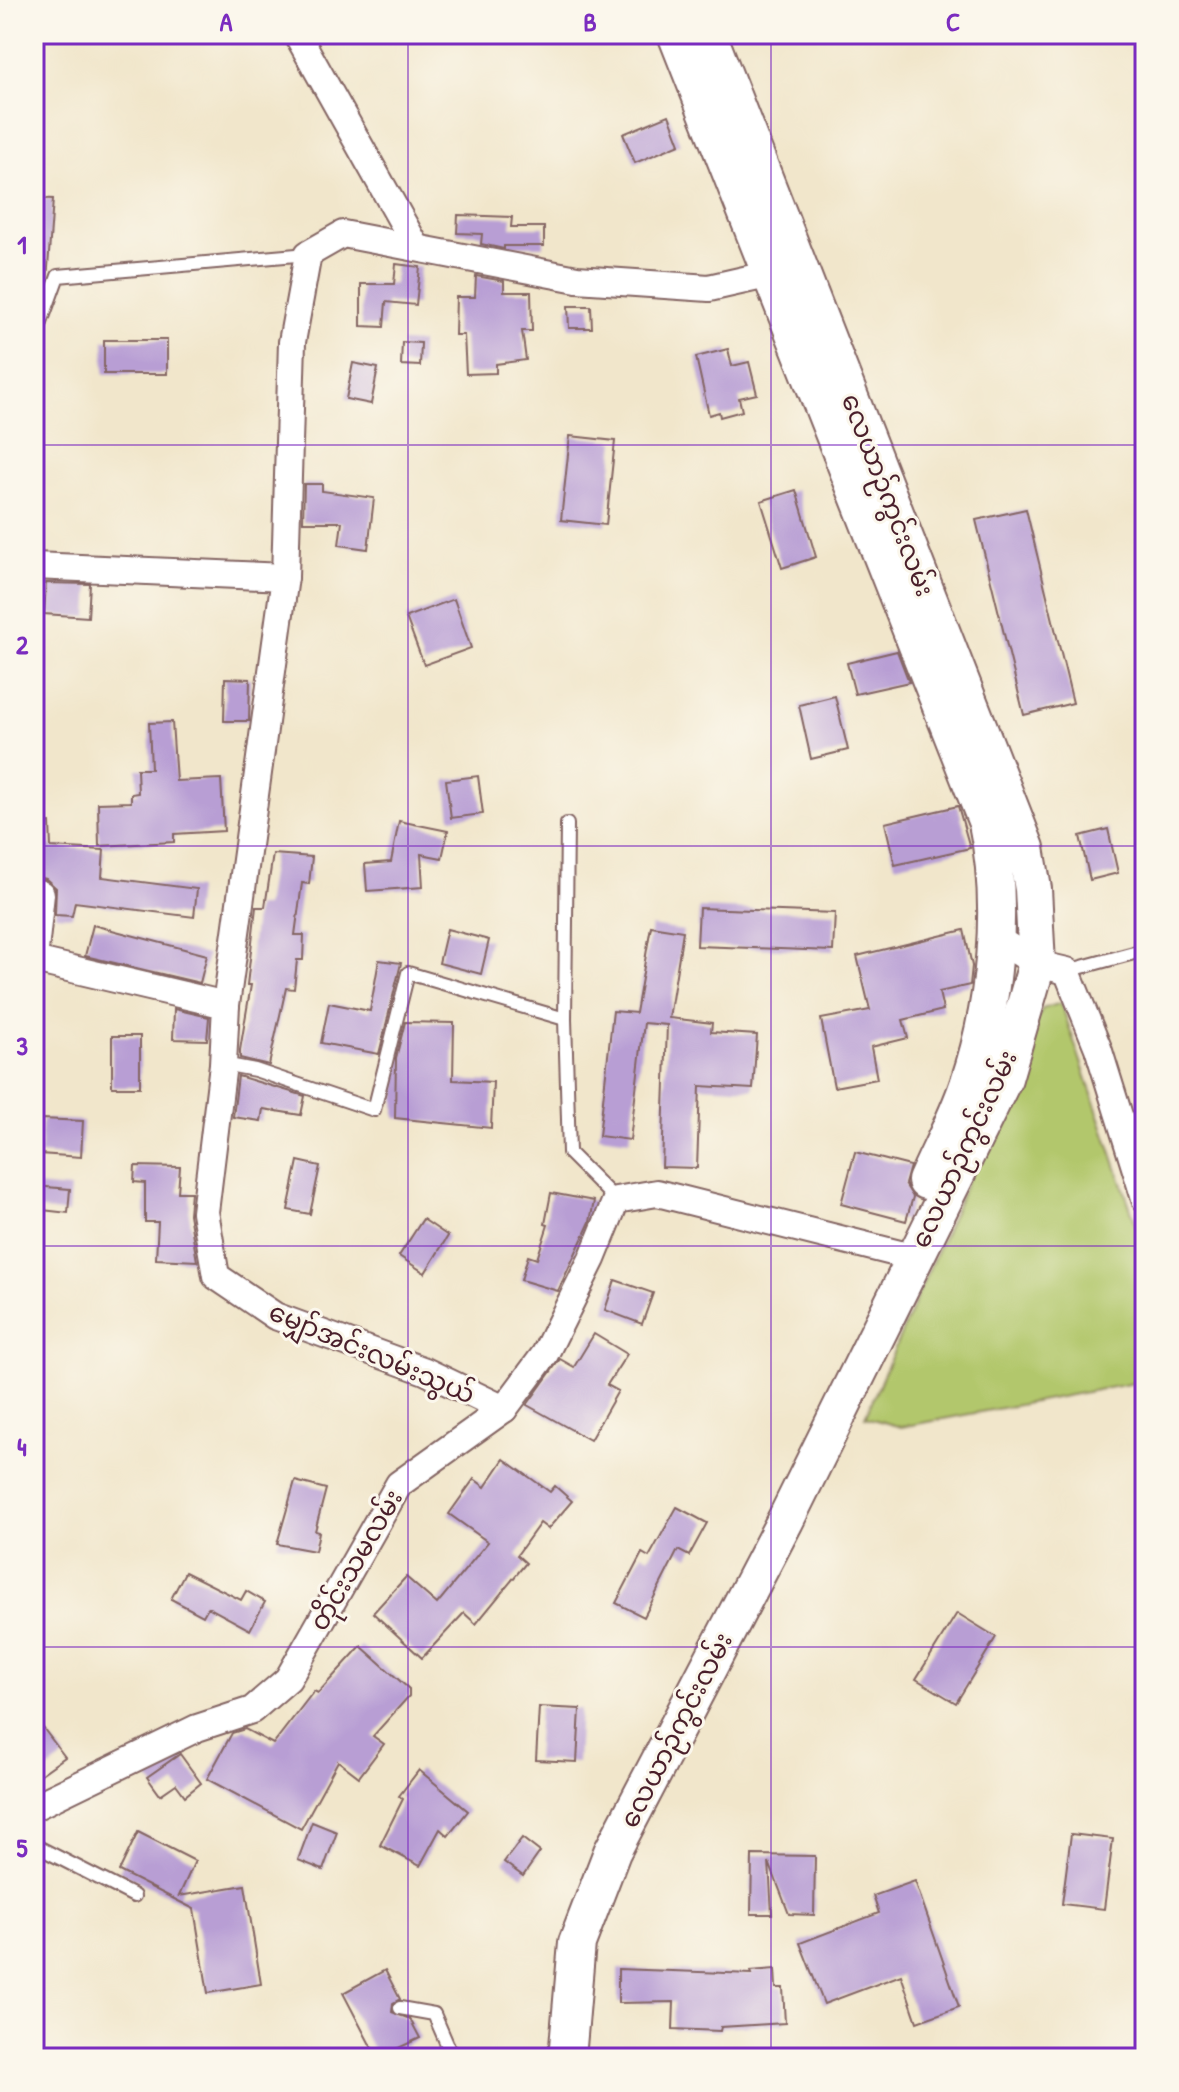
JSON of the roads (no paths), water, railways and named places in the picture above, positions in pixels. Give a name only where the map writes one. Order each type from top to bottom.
[{"type":"street","points":[[297,34],[417,248]]},
{"type":"street","name":"လေယာဉ်ကွင်းလမ်း","points":[[567,2058],[577,1943],[612,1852],[785,1521],[904,1254],[967,1087],[983,1029],[994,937],[992,846],[987,823],[676,34]]},
{"type":"street","name":"လေယာဉ်ကွင်းလမ်း","points":[[547,2058],[564,1917],[578,1877],[904,1254],[1004,1078],[1052,968],[1026,848],[708,34]]},
{"type":"street","points":[[308,254],[343,234],[577,279],[709,288],[771,274]]},
{"type":"street","name":"မျှော်အင်းလမ်းသွယ်","points":[[308,254],[292,342],[285,577],[226,1005],[223,1064],[205,1212],[216,1276],[275,1316],[425,1371],[504,1409]]},
{"type":"street","points":[[34,566],[285,577]]},
{"type":"street","points":[[34,892],[41,894],[34,960],[226,1005]]},
{"type":"street","points":[[994,937],[1052,968],[1098,1048],[1145,1199]]},
{"type":"street","points":[[616,1200],[657,1193],[904,1254]]},
{"type":"street","name":"တိုင်းသမလမ်း","points":[[34,1807],[197,1728],[252,1710],[288,1679],[399,1484],[504,1409],[545,1354],[592,1259],[616,1200]]},
{"type":"lane","points":[[34,342],[58,276],[308,254]]},
{"type":"lane","points":[[567,824],[565,1019],[569,1153],[616,1200]]},
{"type":"lane","points":[[1052,968],[1145,950]]},
{"type":"lane","points":[[223,1064],[255,1070],[374,1110],[408,973],[565,1019]]},
{"type":"lane","points":[[34,1845],[134,1896]]},
{"type":"lane","points":[[400,2008],[434,2014],[453,2058]]}]
